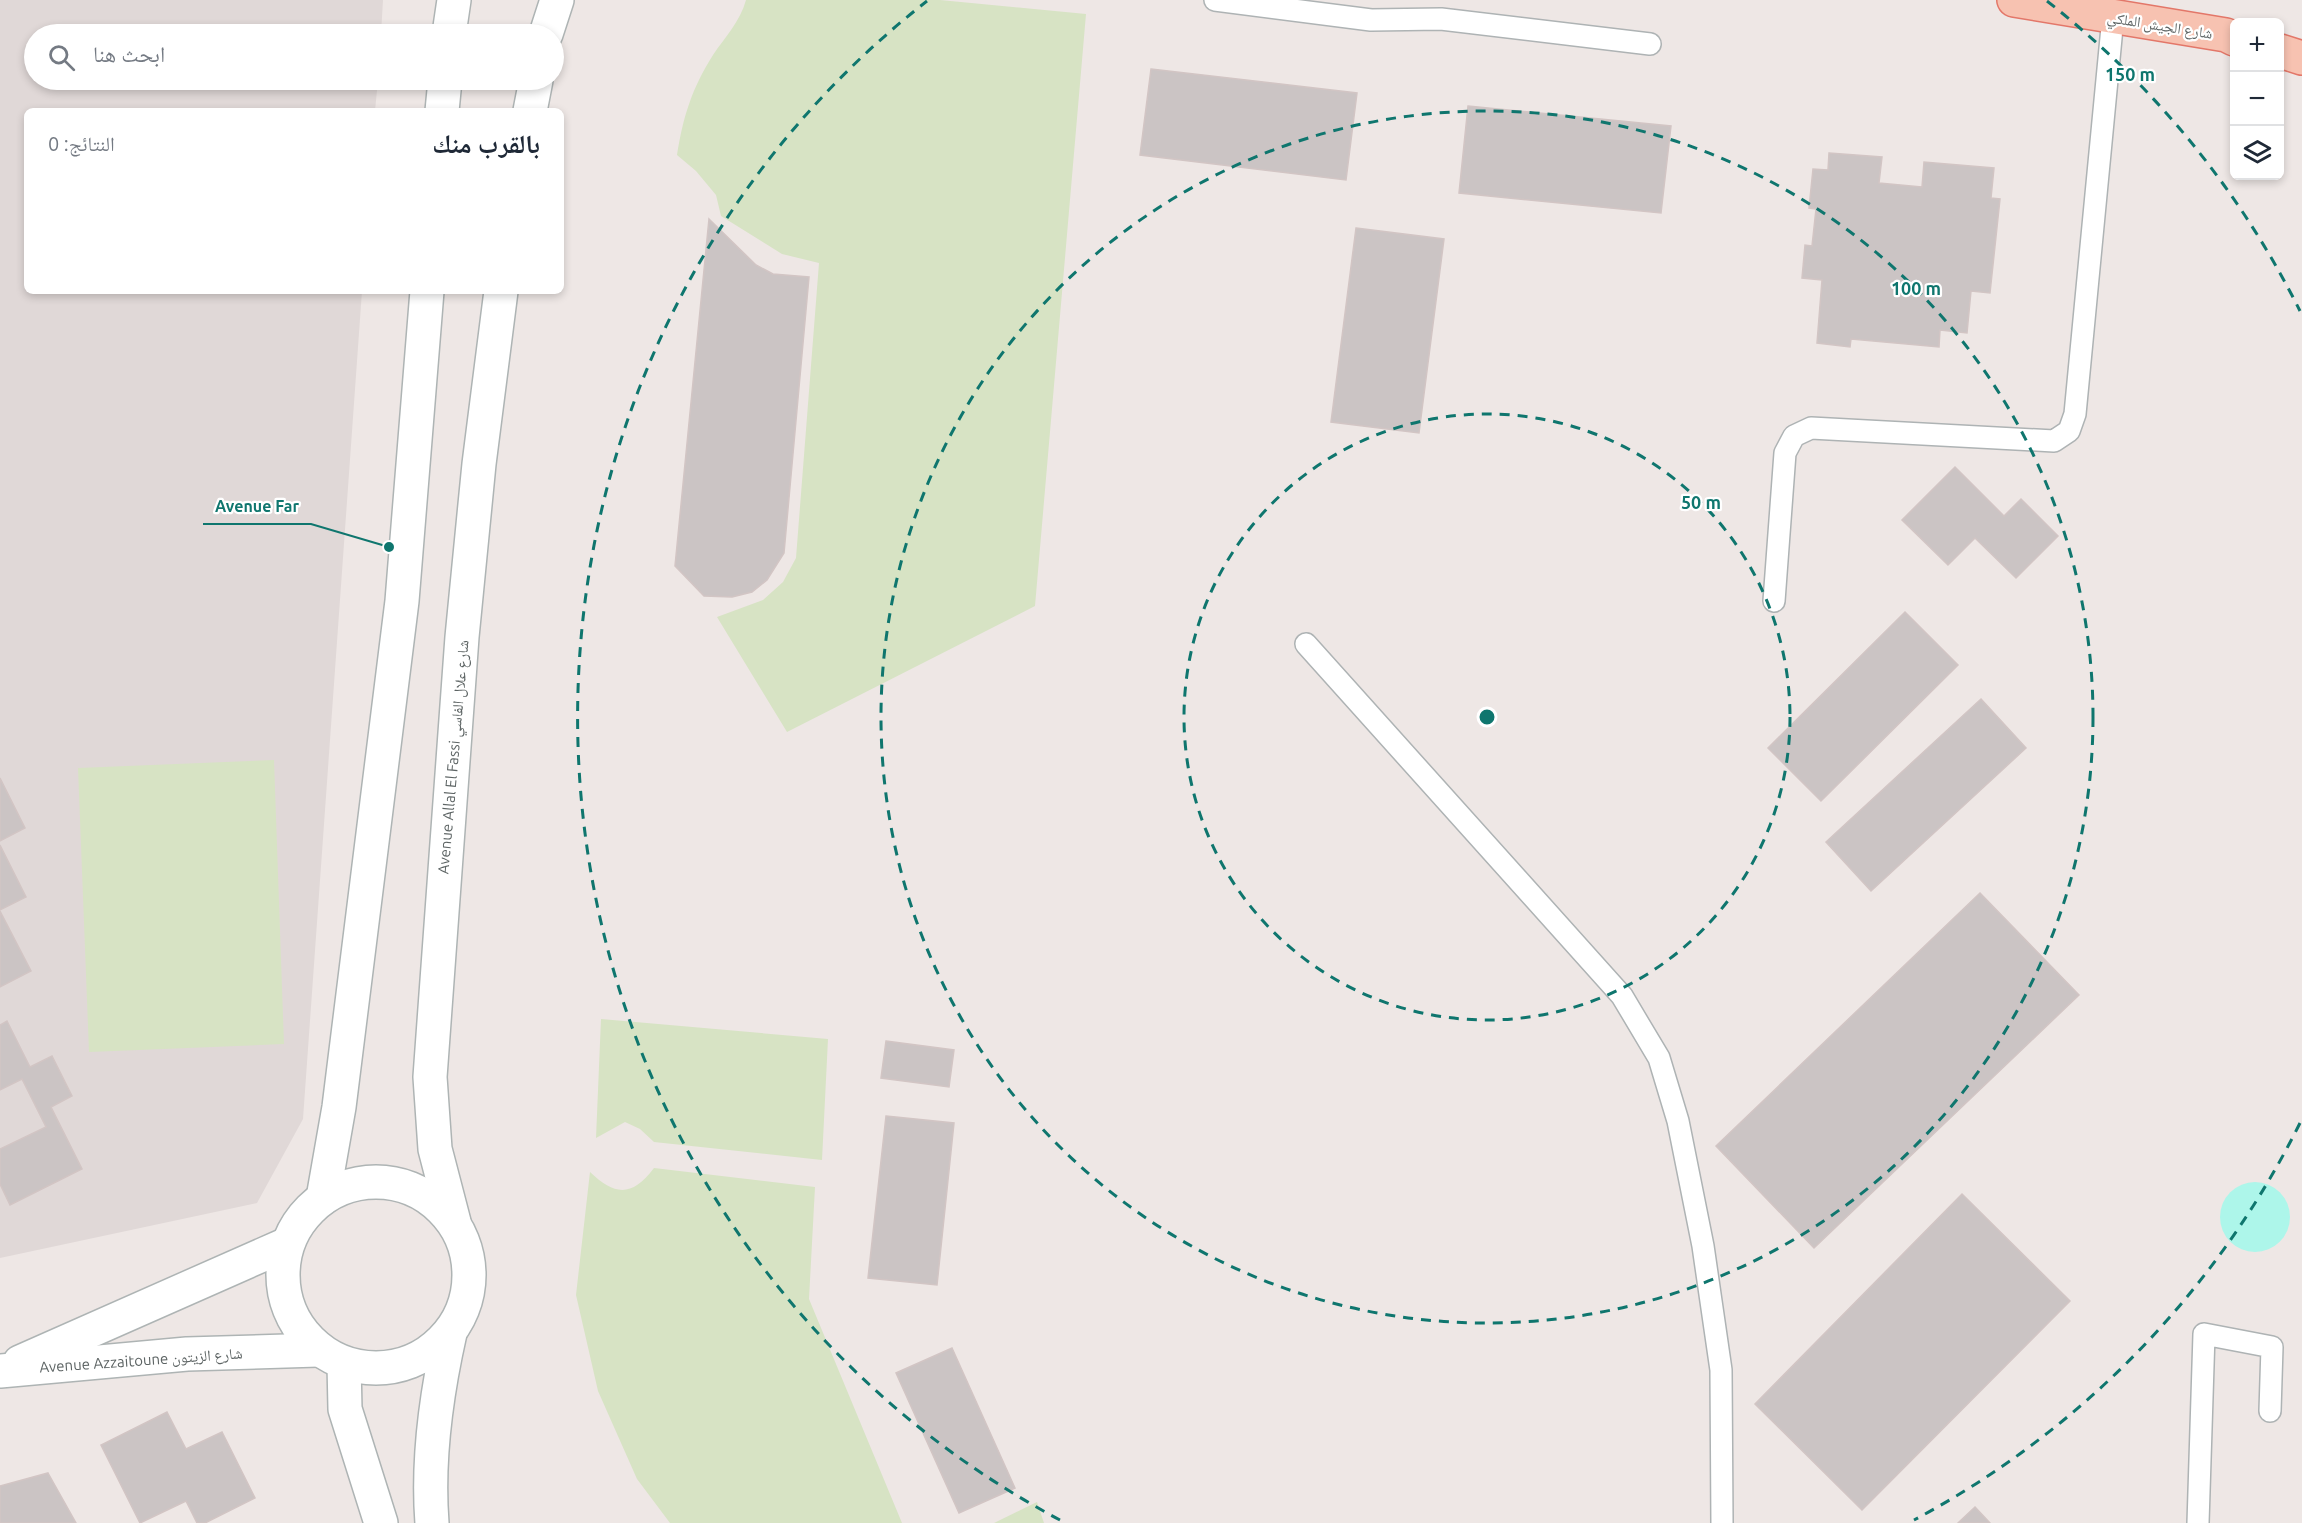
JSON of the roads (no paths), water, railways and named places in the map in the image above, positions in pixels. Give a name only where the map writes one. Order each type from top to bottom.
[{"type":"main road","name":"شارع الجيش الملكي","points":[[2014,0],[2230,37]]},
{"type":"main road","points":[[2284,52],[2302,58]]},
{"type":"street","points":[[450,24],[454,0]]},
{"type":"street","points":[[549,24],[557,0]]},
{"type":"street","points":[[442,108],[444,90]]},
{"type":"street","points":[[531,108],[534,90]]},
{"type":"street","points":[[323,1198],[339,1107],[402,601],[427,294]]},
{"type":"street","name":"Avenue Allal El Fassi شارع علال الفاسي","points":[[454,1222],[435,1149],[430,1077],[462,637],[479,464],[501,294]]},
{"type":"street","points":[[379,1182],[408,1187],[434,1201],[454,1222],[467,1249],[470,1278],[465,1307],[450,1333],[429,1353],[402,1365],[373,1369],[331,1357],[298,1329],[285,1302],[282,1273],[287,1244],[302,1218],[323,1198],[350,1185],[379,1182]]},
{"type":"street","name":"Avenue Azzaitoune شارع الزيتون","points":[[0,1371],[287,1244]]},
{"type":"street","points":[[432,1523],[431,1455],[439,1381],[450,1333]]},
{"type":"street","name":"Avenue Azzaitoune شارع الزيتون","points":[[0,1371],[187,1354],[331,1357]]},
{"type":"street","points":[[331,1357],[381,1523]]},
{"type":"lane","points":[[1215,0],[1371,20],[1441,19],[1650,44]]},
{"type":"lane","points":[[1774,601],[1785,453],[1794,436],[1811,429],[2055,441],[2070,431],[2074,414],[2113,17]]},
{"type":"lane","points":[[1306,644],[1622,996],[1659,1058],[1678,1121],[1704,1246],[1720,1370],[1722,1523]]},
{"type":"lane","points":[[2198,1523],[2204,1334],[2272,1347],[2270,1411]]},
{"type":"water","points":[[2248,1182],[2262,1182],[2275,1188],[2284,1197],[2290,1210],[2288,1230],[2280,1242],[2262,1252],[2248,1252],[2235,1246],[2226,1237],[2220,1224],[2220,1210],[2226,1197],[2235,1188]]},
{"type":"place","name":"Avenue Far","points":[[389,547]]}]
